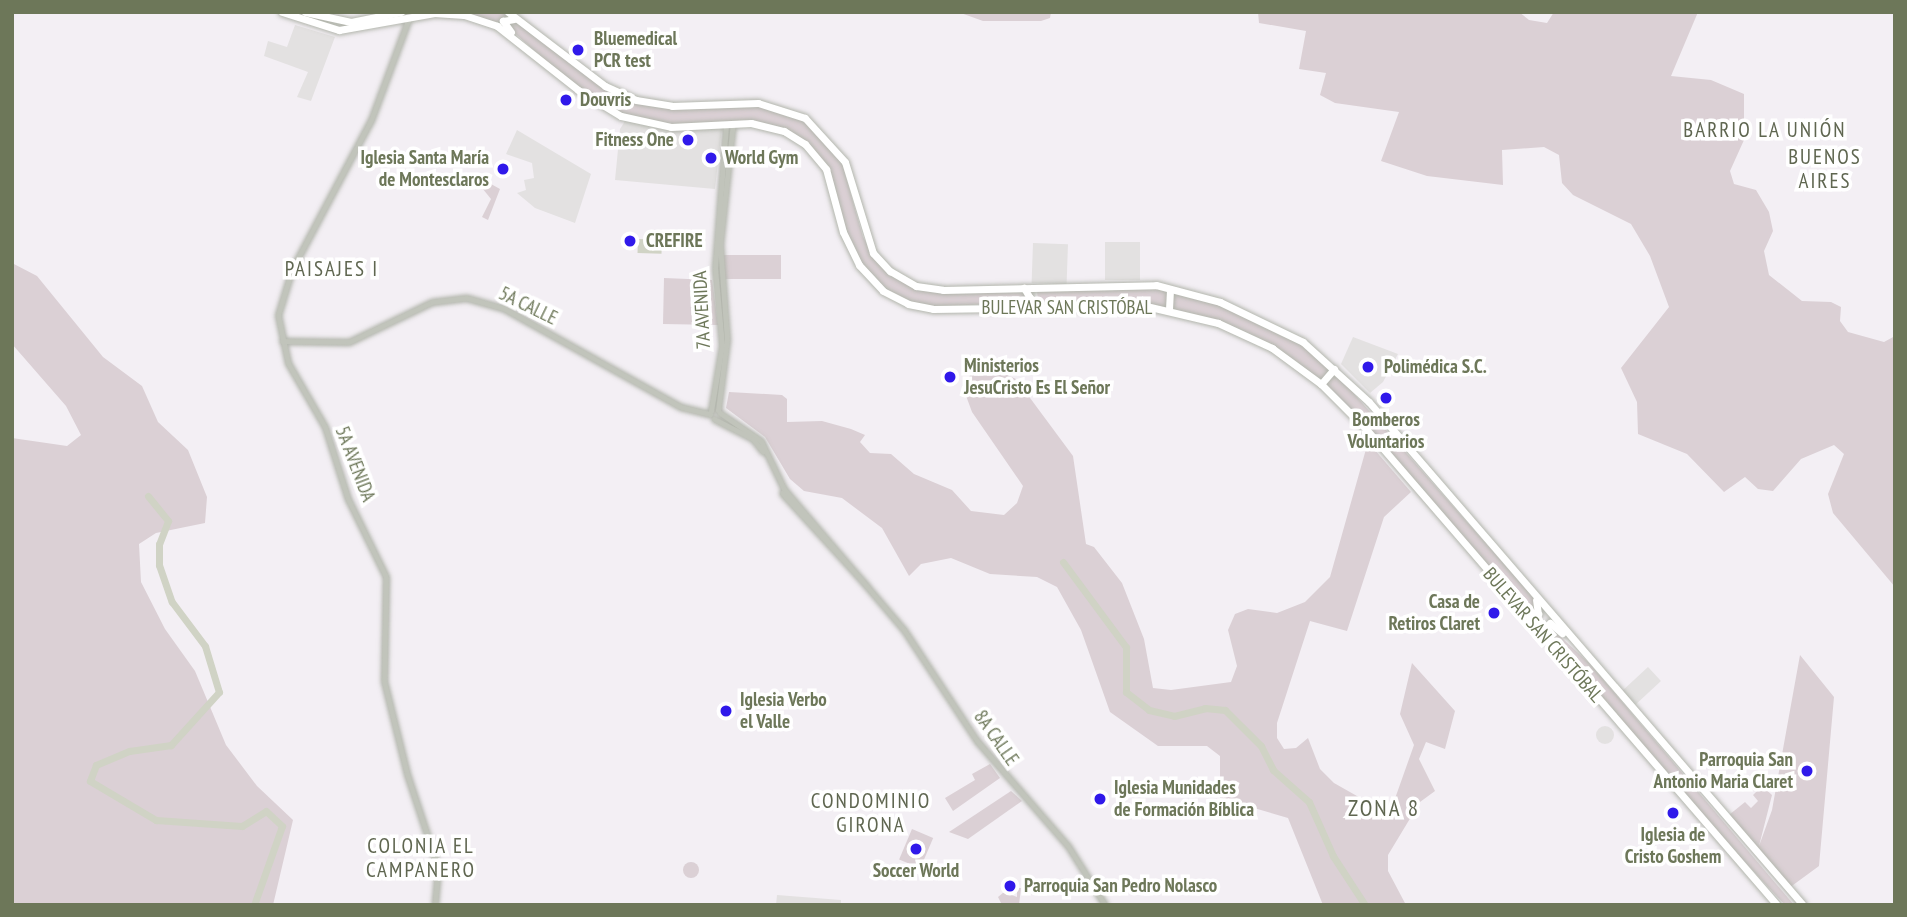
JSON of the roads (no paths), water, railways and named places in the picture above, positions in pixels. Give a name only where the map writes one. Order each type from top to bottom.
[{"type":"main road","name":"BULEVAR SAN CRISTÓBAL","points":[[282,12],[339,30],[412,15],[451,13],[486,20],[598,105],[635,121],[671,127],[730,124],[773,127],[812,151],[831,182],[850,250],[883,291],[926,309],[1135,304],[1169,309],[1245,333],[1285,356],[1321,384],[1486,569],[1776,903]]},
{"type":"main road","points":[[305,12],[351,22],[401,12]]},
{"type":"main road","name":"BULEVAR SAN CRISTÓBAL","points":[[508,12],[615,91],[650,104],[758,103],[794,113],[811,123],[838,152],[851,175],[868,244],[890,271],[929,288],[1138,284],[1212,299],[1269,323],[1334,369],[1369,402],[1801,905]]},
{"type":"main road","points":[[565,80],[506,27],[505,19],[516,20],[569,58]]},
{"type":"main road","points":[[1039,286],[1035,292],[1039,307]]},
{"type":"main road","points":[[996,307],[1027,304],[1029,290],[1018,287]]},
{"type":"main road","points":[[1169,309],[1170,289]]},
{"type":"main road","points":[[1321,384],[1334,369]]},
{"type":"main road","points":[[1486,569],[1527,612],[1538,614],[1534,596],[1503,555]]},
{"type":"main road","points":[[1576,672],[1547,635],[1547,625],[1556,625],[1591,659]]},
{"type":"street","name":"5A AVENIDA","points":[[412,15],[371,120],[284,286],[278,315],[282,341],[296,381],[328,434],[348,499],[382,561],[387,587],[384,681],[407,774],[438,868],[435,905]]},
{"type":"street","name":"7A AVENIDA","points":[[711,415],[722,345],[715,268],[730,124]]},
{"type":"street","name":"7A AVENIDA","points":[[719,412],[727,356],[719,270],[724,166]]},
{"type":"street","name":"5A CALLE","points":[[282,341],[349,342],[432,302],[467,298],[503,308],[681,407],[711,415]]},
{"type":"street","points":[[711,415],[719,412]]},
{"type":"street","name":"8A CALLE","points":[[719,412],[755,435],[778,482],[904,630],[1000,772],[1068,846],[1105,905]]},
{"type":"street","points":[[711,415],[752,439],[765,453]]},
{"type":"waterway","points":[[148,496],[168,521],[159,544],[159,565],[172,602],[205,646],[219,692],[171,745],[129,751],[96,765],[90,781],[156,820],[242,826],[266,811],[282,826],[254,905]]},
{"type":"waterway","points":[[1063,562],[1126,647],[1126,692],[1149,710],[1174,716],[1205,708],[1225,710],[1261,746],[1273,770],[1309,802],[1333,856],[1365,905]]},
{"type":"place","name":"Bluemedical PCR test","points":[[578,50]]},
{"type":"place","name":"Douvris","points":[[566,100]]},
{"type":"place","name":"Fitness One","points":[[688,140]]},
{"type":"place","name":"World Gym","points":[[711,158]]},
{"type":"place","name":"Iglesia Santa María de Montesclaros","points":[[503,169]]},
{"type":"place","name":"CREFIRE","points":[[630,241]]},
{"type":"place","name":"Polimédica S.C.","points":[[1368,367]]},
{"type":"place","name":"Ministerios JesuCristo Es El Señor","points":[[950,377]]},
{"type":"place","name":"Bomberos Voluntarios","points":[[1386,398]]},
{"type":"place","name":"Casa de Retiros Claret","points":[[1494,613]]},
{"type":"place","name":"Iglesia Verbo el Valle","points":[[726,711]]},
{"type":"place","name":"Parroquia San Antonio Maria Claret","points":[[1807,771]]},
{"type":"place","name":"Iglesia Munidades de Formación Bíblica","points":[[1100,799]]},
{"type":"place","name":"Iglesia de Cristo Goshem","points":[[1673,813]]},
{"type":"place","name":"Soccer World","points":[[916,849]]},
{"type":"place","name":"Parroquia San Pedro Nolasco","points":[[1010,886]]},
{"type":"district","name":"BARRIO LA UNIÓN","points":[[1765,130]]},
{"type":"district","name":"BUENOS AIRES","points":[[1825,169]]},
{"type":"district","name":"PAISAJES I","points":[[332,269]]},
{"type":"district","name":"ZONA 8","points":[[1384,808]]},
{"type":"district","name":"CONDOMINIO GIRONA","points":[[871,813]]},
{"type":"district","name":"COLONIA EL CAMPANERO","points":[[421,858]]}]
